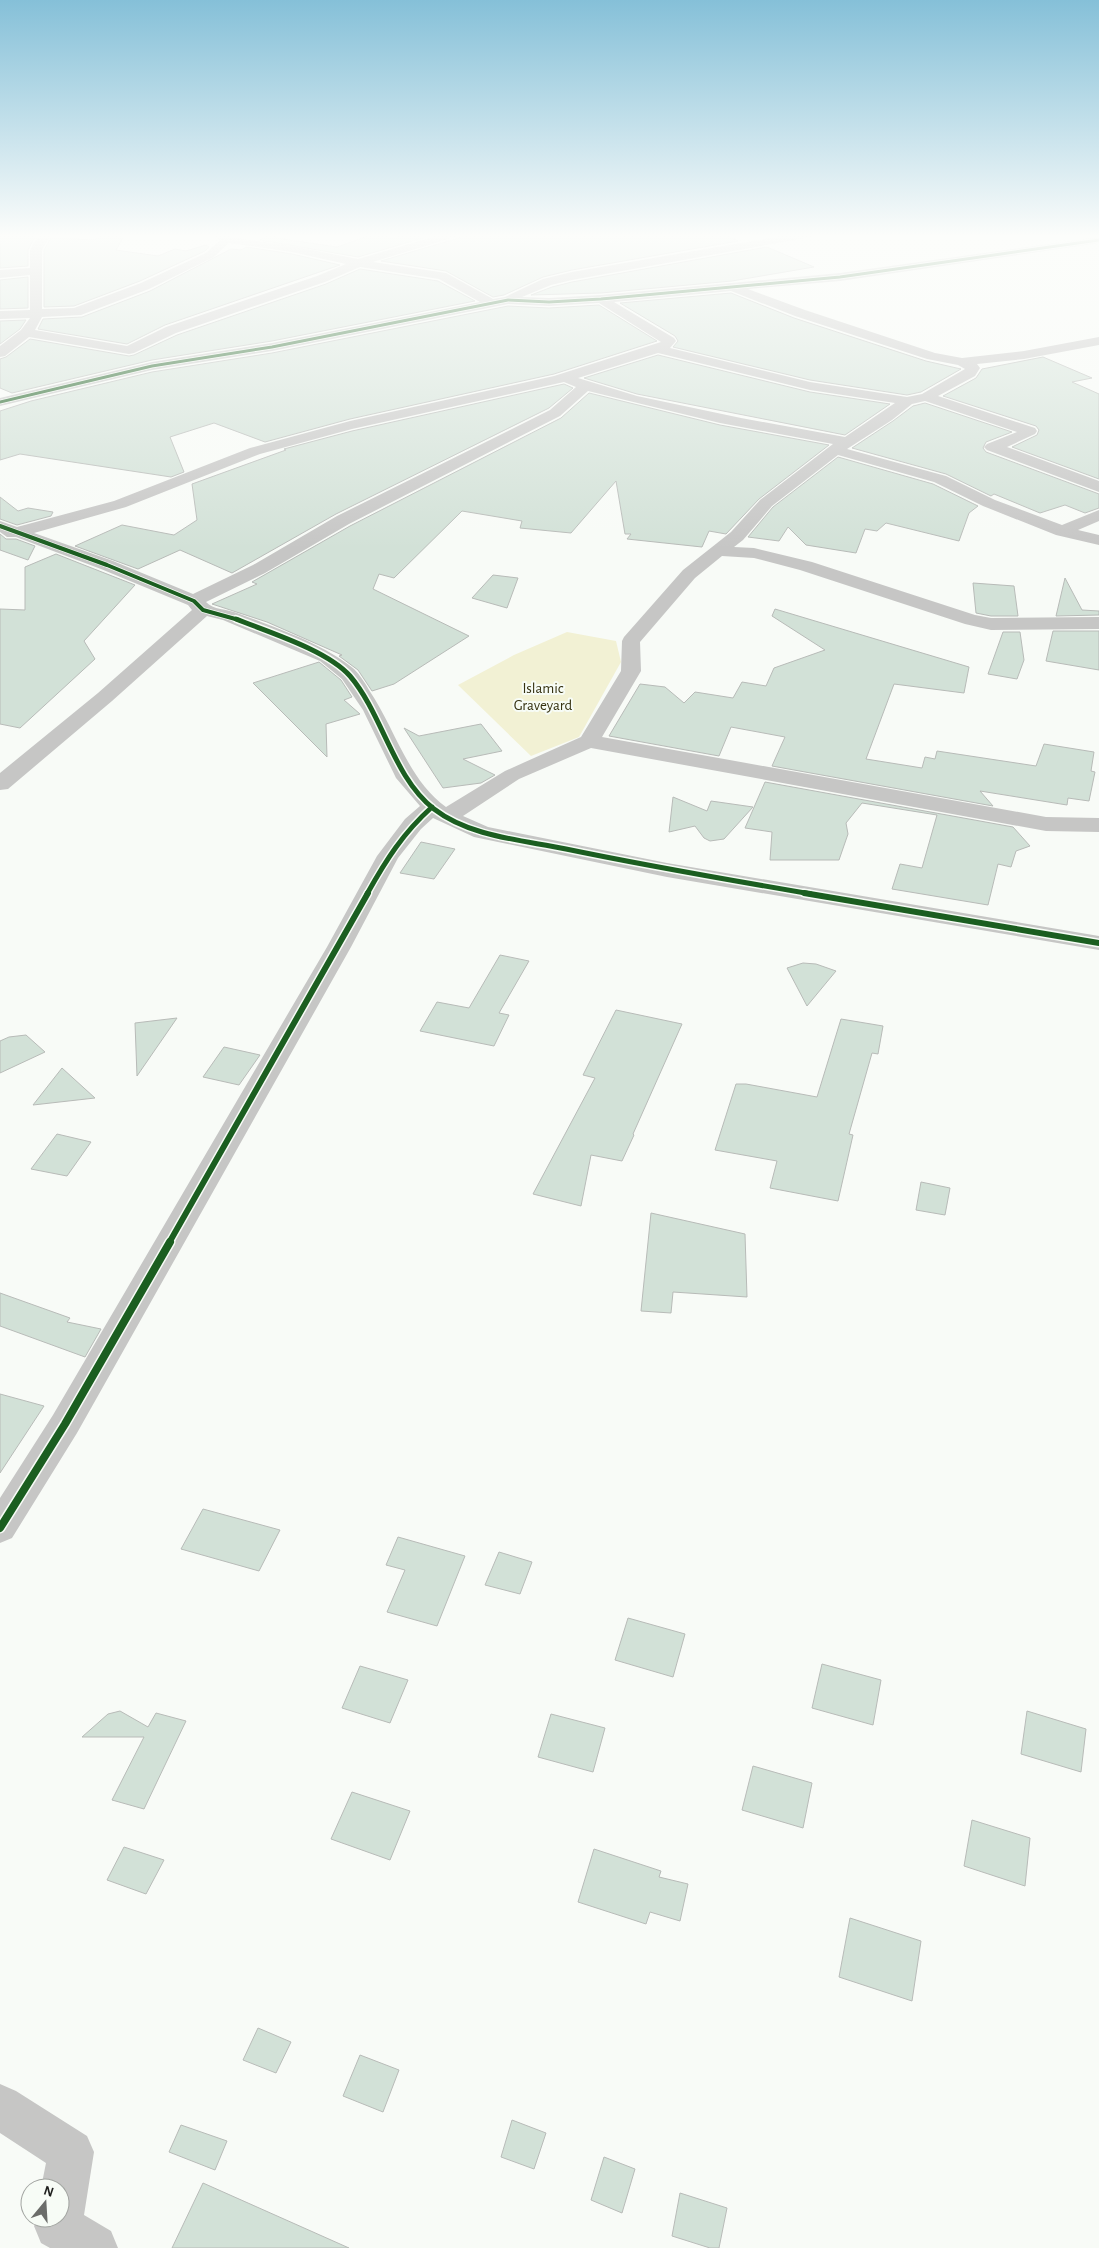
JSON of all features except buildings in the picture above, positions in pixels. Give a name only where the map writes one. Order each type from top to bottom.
[{"type":"street","points":[[0,353],[18,339]]},
{"type":"street","points":[[62,339],[129,350],[152,339]]},
{"type":"street","points":[[0,402],[152,366],[312,339]]},
{"type":"street","points":[[6,532],[120,504],[255,451],[350,425],[565,378],[665,346],[669,341],[666,339]]},
{"type":"street","points":[[657,349],[810,386],[907,401],[926,397],[970,373],[973,368],[962,362],[932,356],[880,339]]},
{"type":"street","points":[[962,362],[1024,355],[1099,341]]},
{"type":"street","points":[[129,350],[128,352],[152,366]]},
{"type":"street","points":[[565,378],[585,386],[641,401],[841,446],[940,479],[989,503],[1062,530],[1099,540]]},
{"type":"street","points":[[0,784],[105,697],[198,606],[343,520],[555,413],[585,386]]},
{"type":"street","points":[[926,397],[1030,431],[992,447],[1099,487]]},
{"type":"street","points":[[589,741],[631,671],[631,641],[688,574],[737,536],[766,503],[841,446],[887,417],[907,401]]},
{"type":"street","points":[[1062,530],[1099,515]]},
{"type":"street","points":[[6,532],[107,565],[198,606],[229,616],[327,657],[349,675],[373,710],[407,778],[439,812],[482,832],[667,870],[1099,943]]},
{"type":"street","points":[[718,551],[754,553],[806,566],[971,620],[991,624],[1099,623]]},
{"type":"street","points":[[0,1528],[70,1416],[339,947],[388,856],[412,824],[471,800],[512,775],[589,741],[1046,824],[1099,825]]},
{"type":"street","points":[[0,2107],[70,2152],[64,2231]]},
{"type":"green space","name":"Islamic Graveyard","points":[[567,632],[616,641],[621,662],[579,737],[531,756],[458,685],[514,655]]},
{"type":"cycle path","points":[[0,402],[152,366],[313,339]]},
{"type":"cycle path","points":[[0,526],[107,565],[194,601],[203,610],[229,616],[327,657],[349,675],[373,710],[407,778],[432,807],[446,817],[482,832],[667,870],[1099,943]]},
{"type":"cycle path","points":[[0,1528],[65,1424],[339,947],[388,856],[413,824],[432,807]]}]
